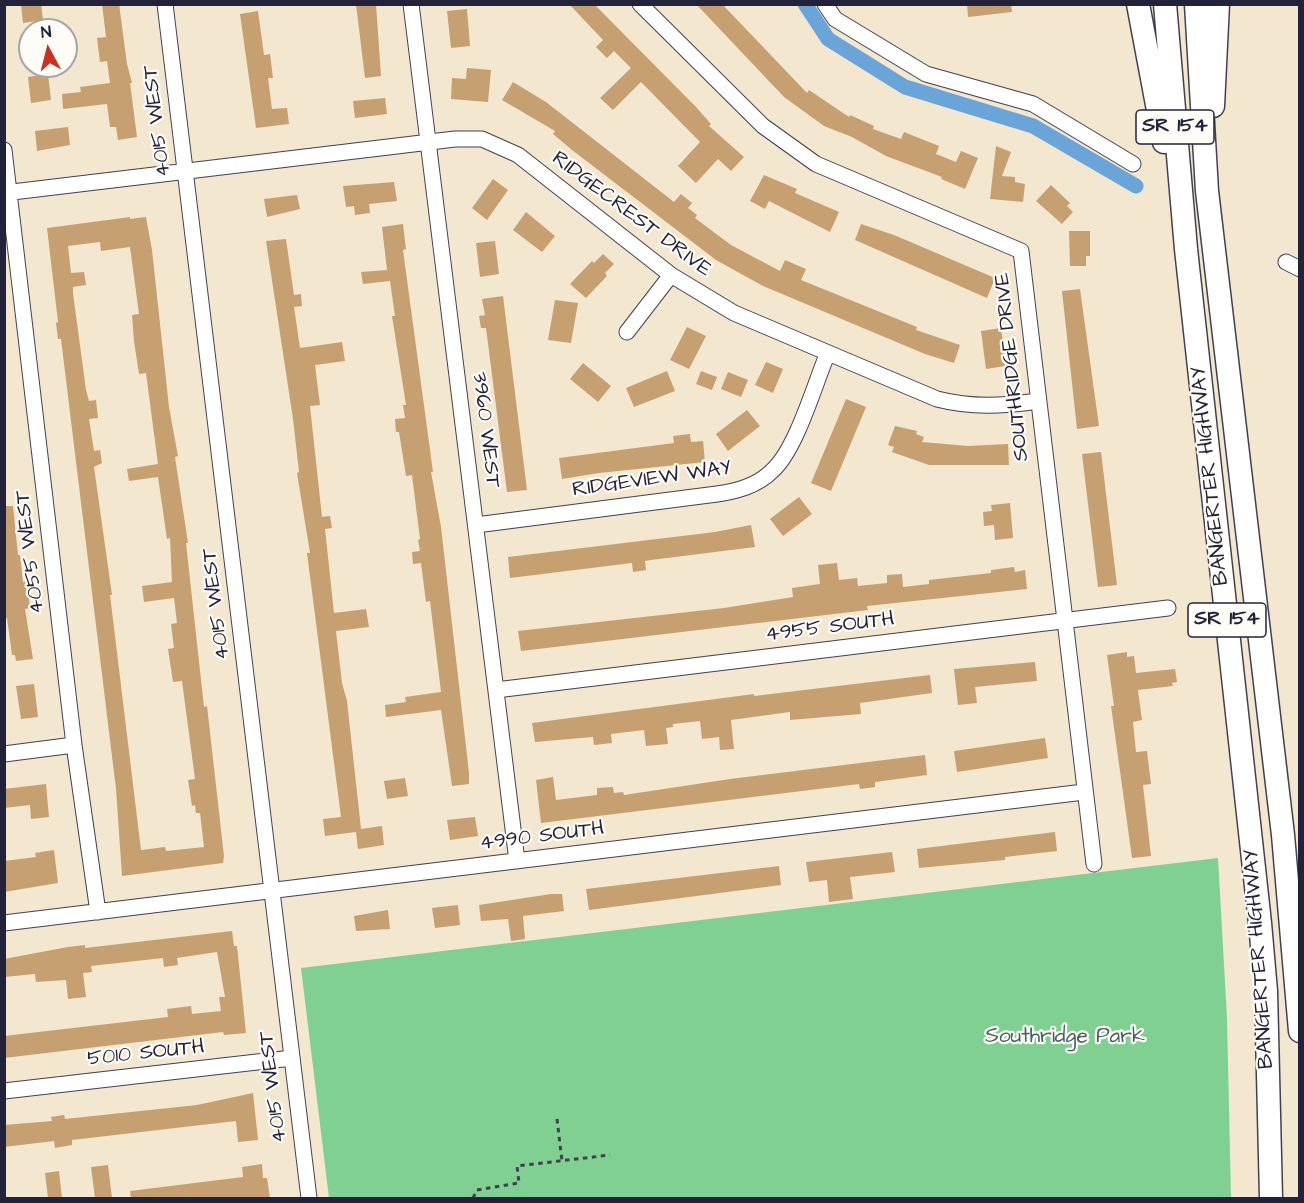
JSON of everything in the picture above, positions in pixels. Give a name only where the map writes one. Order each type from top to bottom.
[{"type":"highway","points":[[1138,4],[1186,249]]},
{"type":"highway","name":"BANGERTER HIGHWAY","points":[[1165,4],[1186,249],[1262,945],[1266,991],[1271,1198]]},
{"type":"highway","name":"BANGERTER HIGHWAY","points":[[1196,4],[1207,191],[1283,835],[1299,1031]]},
{"type":"highway","points":[[1207,191],[1218,4]]},
{"type":"street","name":"4015 WEST","points":[[165,4],[309,1198]]},
{"type":"street","name":"3960 WEST","points":[[411,4],[517,861]]},
{"type":"street","name":"SOUTHRIDGE DRIVE","points":[[640,4],[763,126],[816,164],[1021,251],[1094,864]]},
{"type":"street","points":[[825,4],[835,19],[926,74],[1033,104],[1133,164]]},
{"type":"street","name":"RIDGECREST DRIVE","points":[[7,193],[428,143],[482,139],[501,145],[518,155],[671,275],[734,314],[827,355],[937,399],[958,405],[984,407],[1038,401]]},
{"type":"street","name":"4055 WEST","points":[[4,150],[7,193],[75,745],[98,912]]},
{"type":"street","points":[[627,332],[671,275]]},
{"type":"street","name":"RIDGEVIEW WAY","points":[[476,525],[717,494],[754,484],[773,471],[788,449],[827,355]]},
{"type":"street","name":"4955 SOUTH","points":[[496,690],[1168,608]]},
{"type":"street","points":[[4,754],[75,745]]},
{"type":"street","name":"4990 SOUTH","points":[[4,923],[1084,792]]},
{"type":"street","name":"5010 SOUTH","points":[[4,1091],[292,1058]]},
{"type":"path","points":[[557,1119],[562,1161]]},
{"type":"path","points":[[473,1198],[477,1190],[482,1187],[519,1183],[517,1166],[610,1155]]},
{"type":"green space","name":"Southridge Park","points":[[1218,858],[1227,1018],[1231,1198],[329,1198],[301,968]]},
{"type":"building","points":[[21,4],[41,4],[43,18],[22,18]]},
{"type":"building","points":[[102,4],[119,4],[127,64],[132,83],[130,83],[137,137],[118,140],[116,127],[110,127],[107,104],[63,109],[62,94],[81,92],[80,87],[110,83],[107,61],[100,62],[97,38],[106,37]]},
{"type":"building","points":[[356,4],[376,4],[381,76],[365,78]]},
{"type":"building","points":[[569,4],[594,4],[696,107],[711,124],[709,126],[744,157],[731,171],[718,159],[696,183],[678,166],[700,142],[641,82],[613,110],[600,98],[631,68],[614,51],[607,58],[596,47],[603,40]]},
{"type":"building","points":[[696,4],[722,4],[807,93],[809,90],[849,117],[850,115],[874,126],[873,129],[901,139],[904,132],[939,146],[936,154],[956,162],[961,151],[978,158],[965,189],[941,179],[942,177],[886,156],[852,137],[824,126],[784,97]]},
{"type":"building","points":[[967,4],[1011,4],[1012,12],[968,17]]},
{"type":"building","points":[[467,9],[470,46],[451,48],[447,11]]},
{"type":"building","points":[[258,11],[264,55],[270,54],[273,78],[268,78],[272,109],[287,108],[289,124],[256,128],[240,14]]},
{"type":"building","points":[[467,68],[491,70],[488,102],[451,99],[452,78],[466,79]]},
{"type":"building","points":[[28,78],[48,78],[51,100],[31,103]]},
{"type":"building","points":[[513,82],[546,102],[674,202],[681,194],[692,203],[688,208],[697,215],[695,218],[731,245],[780,271],[785,260],[806,269],[801,280],[917,327],[916,330],[960,345],[954,363],[925,354],[763,286],[716,260],[572,150],[553,134],[555,131],[502,100]]},
{"type":"building","points":[[385,98],[387,114],[355,118],[353,101]]},
{"type":"building","points":[[68,127],[70,145],[37,151],[35,131]]},
{"type":"building","points":[[996,146],[1011,152],[1002,176],[1015,177],[1015,182],[1025,184],[1023,202],[990,199]]},
{"type":"building","points":[[764,175],[797,189],[795,193],[839,212],[830,232],[769,201],[765,209],[750,201]]},
{"type":"building","points":[[493,179],[508,190],[487,220],[472,208]]},
{"type":"building","points":[[394,182],[397,201],[369,204],[370,213],[355,215],[354,206],[346,207],[343,186]]},
{"type":"building","points":[[1051,185],[1070,203],[1067,206],[1073,212],[1062,224],[1036,201]]},
{"type":"building","points":[[297,195],[300,209],[267,217],[264,199]]},
{"type":"building","points":[[526,212],[555,236],[542,252],[513,230]]},
{"type":"building","points":[[146,217],[152,250],[169,407],[178,456],[175,457],[188,543],[186,543],[204,707],[207,706],[223,863],[122,876],[116,789],[61,339],[58,339],[56,323],[58,322],[47,228]],"holes":[[[100,242],[101,251],[130,247],[139,314],[132,315],[134,341],[139,374],[146,373],[158,464],[127,469],[129,481],[158,477],[167,539],[170,538],[172,582],[142,586],[144,602],[174,598],[177,623],[171,624],[174,648],[168,649],[173,682],[182,681],[195,779],[188,780],[192,806],[195,805],[196,813],[200,813],[204,847],[166,851],[165,847],[141,850],[110,595],[112,595],[94,467],[102,463],[100,450],[94,451],[89,419],[98,418],[96,400],[89,401],[86,390],[73,293],[73,287],[86,285],[84,272],[71,273],[68,246]]]},
{"type":"building","points":[[403,224],[406,249],[403,250],[433,472],[431,472],[441,527],[469,773],[469,784],[452,786],[441,710],[386,717],[385,705],[406,702],[405,697],[441,692],[430,601],[426,602],[421,563],[413,564],[412,552],[420,551],[418,540],[420,539],[412,475],[406,476],[399,432],[396,432],[395,419],[405,418],[403,405],[406,405],[392,316],[395,316],[390,281],[363,284],[361,272],[387,270],[382,227]]},
{"type":"building","points":[[861,224],[894,235],[995,278],[987,298],[855,240]]},
{"type":"building","points":[[1069,231],[1090,231],[1090,256],[1086,256],[1086,266],[1070,266]]},
{"type":"building","points":[[286,239],[294,295],[301,294],[302,306],[294,307],[300,348],[342,342],[345,361],[315,365],[320,405],[310,406],[322,517],[330,516],[332,528],[325,529],[334,613],[366,609],[369,627],[336,631],[342,683],[347,701],[361,829],[382,826],[384,845],[358,849],[356,832],[325,836],[323,819],[341,817],[307,553],[310,553],[297,473],[299,472],[293,419],[266,241]]},
{"type":"building","points":[[495,241],[499,274],[480,277],[476,243]]},
{"type":"building","points":[[603,254],[614,264],[605,273],[607,276],[586,298],[570,284],[592,261],[594,263]]},
{"type":"building","points":[[1080,289],[1099,426],[1077,429],[1062,291]]},
{"type":"building","points":[[503,296],[527,490],[507,492],[486,328],[481,328],[479,316],[485,315],[482,299]]},
{"type":"building","points":[[555,300],[578,303],[571,343],[548,340]]},
{"type":"building","points":[[687,327],[706,336],[689,369],[670,360]]},
{"type":"building","points":[[1001,328],[1006,366],[986,369],[981,331]]},
{"type":"building","points":[[766,362],[783,369],[773,393],[755,385]]},
{"type":"building","points":[[583,363],[611,386],[598,402],[570,379]]},
{"type":"building","points":[[667,371],[675,391],[634,407],[626,388]]},
{"type":"building","points":[[701,371],[717,377],[712,390],[696,384]]},
{"type":"building","points":[[728,372],[748,380],[741,397],[721,389]]},
{"type":"building","points":[[846,399],[866,407],[831,491],[811,483]]},
{"type":"building","points":[[747,410],[760,426],[728,451],[716,434]]},
{"type":"building","points":[[895,426],[917,431],[916,434],[924,437],[922,442],[968,446],[1008,444],[1009,465],[929,465],[892,452],[894,447],[888,445]]},
{"type":"building","points":[[690,434],[691,442],[703,441],[705,462],[562,479],[559,458],[674,443],[673,436]]},
{"type":"building","points":[[1101,452],[1117,585],[1098,587],[1082,454]]},
{"type":"building","points":[[799,497],[812,514],[783,536],[770,519]]},
{"type":"building","points":[[1010,503],[1013,538],[995,540],[994,525],[984,526],[983,512],[992,511],[991,505]]},
{"type":"building","points":[[4,506],[13,506],[23,582],[27,581],[30,608],[25,609],[33,659],[16,661],[15,655],[12,655],[7,618],[4,619]]},
{"type":"building","points":[[751,525],[755,547],[645,561],[646,570],[633,572],[632,563],[510,578],[508,557],[715,532]]},
{"type":"building","points":[[837,563],[839,580],[857,578],[858,586],[887,583],[887,575],[902,574],[903,587],[929,584],[929,580],[991,573],[991,570],[1014,567],[1015,572],[1025,570],[1027,589],[867,606],[868,610],[521,651],[518,631],[724,608],[793,597],[792,588],[820,584],[818,565]]},
{"type":"building","points":[[1127,652],[1127,657],[1134,656],[1136,673],[1175,669],[1177,682],[1172,683],[1173,686],[1138,690],[1142,720],[1133,722],[1136,752],[1147,751],[1151,784],[1143,785],[1151,856],[1132,858],[1111,706],[1114,706],[1107,655]]},
{"type":"building","points":[[1035,662],[1037,681],[975,687],[977,703],[958,705],[954,669]]},
{"type":"building","points":[[930,675],[932,693],[860,703],[861,714],[790,720],[790,712],[731,720],[734,749],[720,750],[719,737],[702,739],[700,721],[673,724],[673,727],[666,728],[668,744],[646,746],[644,730],[611,734],[612,743],[594,745],[593,737],[535,742],[532,723],[754,694],[754,696]]},
{"type":"building","points":[[34,684],[38,717],[21,719],[16,686]]},
{"type":"building","points":[[1045,738],[1048,758],[957,772],[954,751]]},
{"type":"building","points":[[925,755],[927,775],[875,782],[875,787],[860,789],[859,784],[541,823],[536,780],[553,777],[556,800],[597,795],[597,788],[613,787],[614,793],[623,792],[624,795],[730,779]]},
{"type":"building","points":[[405,778],[408,796],[387,799],[384,781]]},
{"type":"building","points":[[46,784],[49,817],[31,819],[30,805],[4,808],[4,789]]},
{"type":"building","points":[[475,817],[478,836],[450,840],[447,820]]},
{"type":"building","points":[[1055,832],[1057,851],[1005,857],[1005,860],[919,868],[917,849]]},
{"type":"building","points":[[54,850],[58,883],[4,892],[4,861],[36,857],[35,853]]},
{"type":"building","points":[[892,852],[895,872],[850,877],[853,899],[829,902],[827,880],[809,882],[806,862]]},
{"type":"building","points":[[779,866],[781,885],[589,910],[586,889]]},
{"type":"building","points":[[562,894],[564,911],[523,916],[525,939],[511,941],[508,919],[481,921],[479,905]]},
{"type":"building","points":[[458,905],[460,925],[435,928],[432,908]]},
{"type":"building","points":[[388,910],[390,929],[356,931],[354,916]]},
{"type":"building","points":[[232,931],[234,946],[237,946],[246,1033],[224,1035],[223,1032],[4,1058],[4,1036],[168,1017],[167,1009],[191,1006],[192,1014],[221,1011],[219,997],[225,997],[217,952],[177,958],[178,965],[164,967],[163,958],[91,966],[92,972],[83,973],[86,997],[68,999],[66,980],[36,982],[35,974],[4,977],[4,959],[68,947],[85,945],[85,948]]},
{"type":"building","points":[[253,1093],[258,1140],[238,1142],[236,1121],[72,1140],[72,1145],[55,1148],[54,1141],[4,1147],[4,1125],[52,1121],[51,1117],[64,1115],[65,1119],[197,1105]]},
{"type":"building","points":[[262,1164],[263,1178],[267,1178],[270,1198],[131,1198],[130,1191],[243,1177],[242,1167]]},
{"type":"building","points":[[108,1165],[112,1198],[95,1198],[91,1167]]},
{"type":"building","points":[[59,1171],[62,1198],[48,1198],[45,1173]]},
{"type":"waterway","points":[[805,4],[828,39],[905,87],[1033,126],[1136,186]]}]
